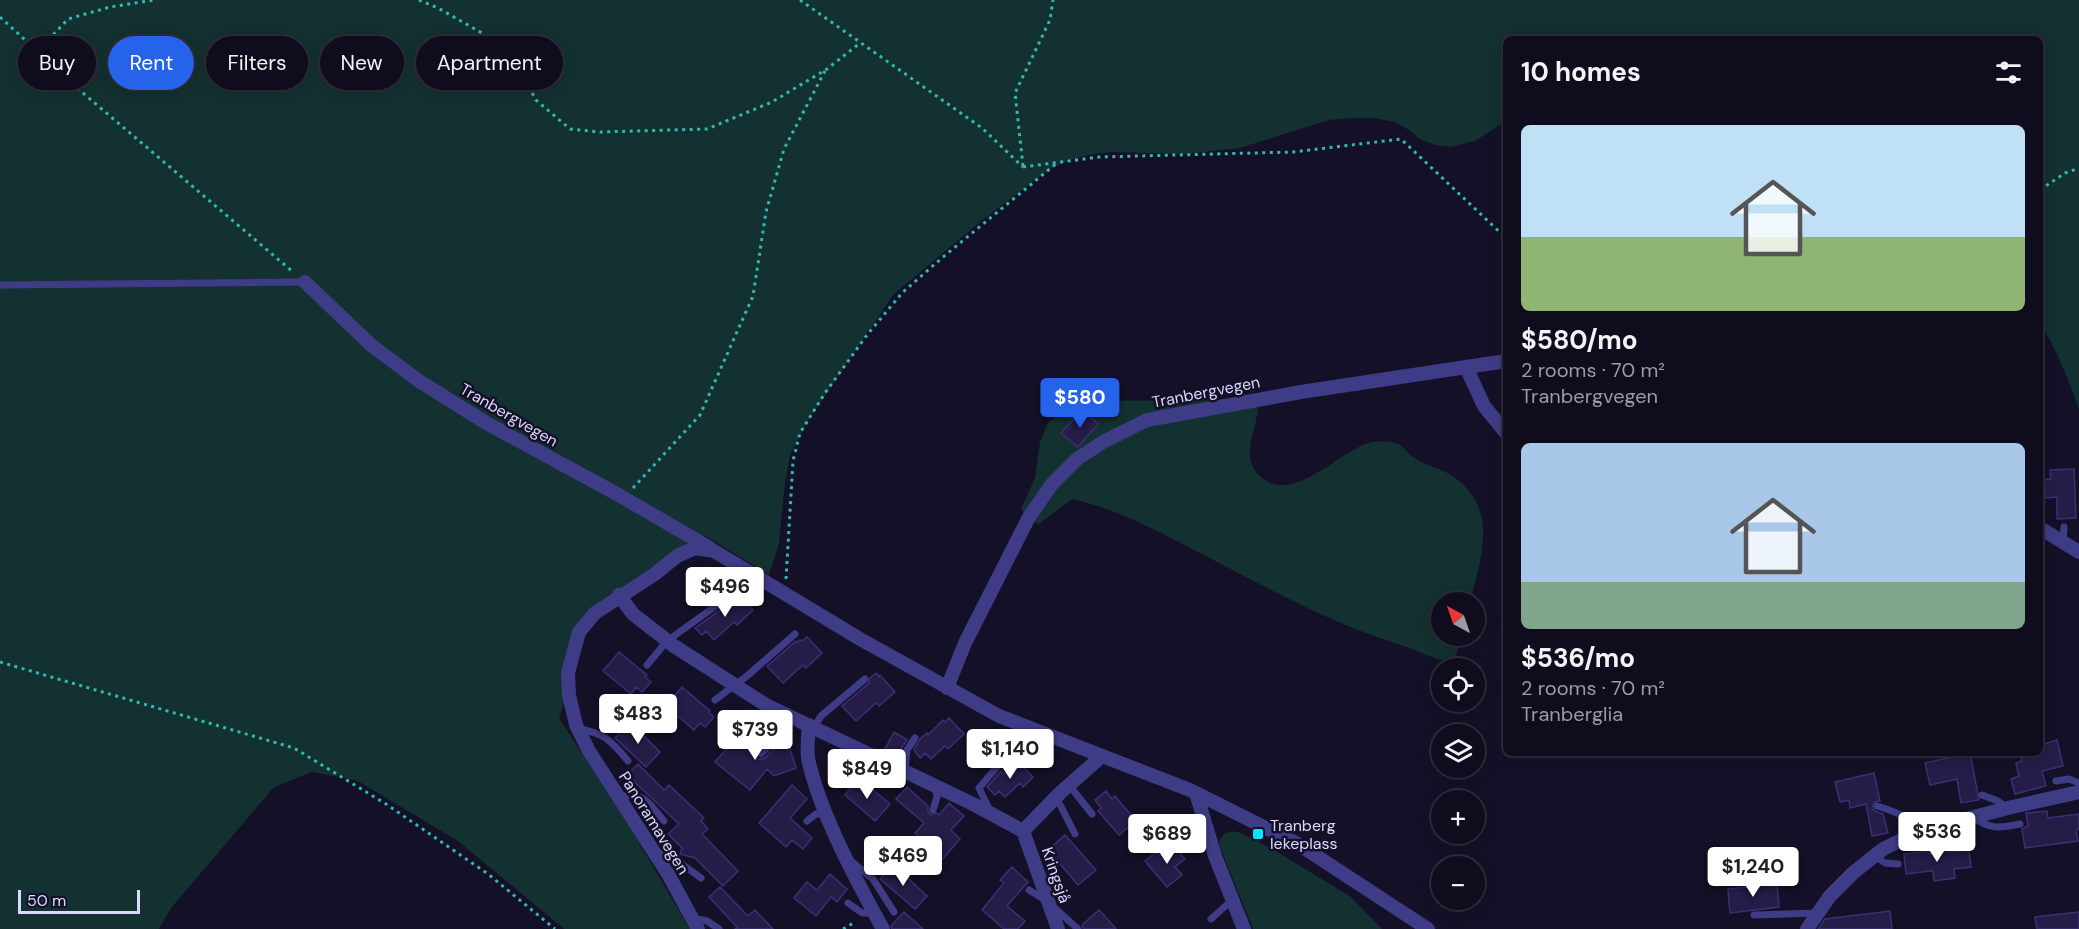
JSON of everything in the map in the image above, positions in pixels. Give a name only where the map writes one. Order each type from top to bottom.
[{"type":"street","name":"Tranbergvegen","points":[[305,282],[371,345],[419,381],[488,424],[623,498],[947,688],[999,716],[1196,793],[1298,844],[1428,929]]},
{"type":"street","name":"Tranbergvegen","points":[[947,688],[965,643],[1029,517],[1052,484],[1077,459],[1103,442],[1147,420],[1301,392],[1503,361]]},
{"type":"street","points":[[1466,367],[1484,406],[1503,431]]},
{"type":"street","points":[[2043,530],[2079,552]]},
{"type":"street","name":"Tranbergvegen","points":[[695,548],[714,550]]},
{"type":"street","name":"Panoramavegen","points":[[695,548],[677,556],[655,574],[619,595],[595,613],[579,632],[568,673],[569,695],[578,729],[589,751],[654,852],[695,923]]},
{"type":"street","points":[[619,595],[633,614],[668,641],[766,705],[1023,831],[1056,796],[1102,756]]},
{"type":"street","points":[[811,727],[808,760],[826,813],[883,929]]},
{"type":"street","points":[[1807,929],[1830,897],[1853,873],[1883,849],[1924,830],[2079,792]]},
{"type":"street","points":[[1196,793],[1209,836],[1244,929]]},
{"type":"street","name":"Kringsjå","points":[[1023,831],[1058,929]]},
{"type":"lane","points":[[0,285],[305,282]]},
{"type":"lane","points":[[2063,542],[2064,527]]},
{"type":"lane","points":[[647,665],[668,641],[731,595]]},
{"type":"lane","points":[[715,700],[795,634]]},
{"type":"lane","points":[[811,727],[865,679]]},
{"type":"lane","points":[[761,754],[782,732],[791,717]]},
{"type":"lane","points":[[578,729],[603,735],[628,761]]},
{"type":"lane","points":[[905,772],[908,750],[915,738]]},
{"type":"lane","points":[[991,814],[979,788],[1007,752]]},
{"type":"lane","points":[[2056,781],[2069,779],[2079,783]]},
{"type":"lane","points":[[1069,785],[1092,814]]},
{"type":"lane","points":[[933,810],[937,797],[935,786]]},
{"type":"lane","points":[[619,797],[633,794],[647,799],[664,821]]},
{"type":"lane","points":[[1982,795],[2008,808]]},
{"type":"lane","points":[[1056,796],[1075,834]]},
{"type":"lane","points":[[1877,806],[1915,822],[1924,830]]},
{"type":"lane","points":[[807,821],[816,814],[826,813]]},
{"type":"lane","points":[[1973,817],[1985,826],[2003,827],[2020,824]]},
{"type":"lane","points":[[1177,841],[1197,842],[1209,836]]},
{"type":"lane","points":[[654,852],[668,854],[701,878]]},
{"type":"lane","points":[[1875,856],[1885,863],[1898,864]]},
{"type":"lane","points":[[847,857],[873,879],[894,912]]},
{"type":"lane","points":[[1029,890],[1047,901],[1078,929]]},
{"type":"lane","points":[[1211,919],[1232,900]]},
{"type":"lane","points":[[848,903],[862,913],[874,913]]},
{"type":"lane","points":[[1754,915],[1818,913]]},
{"type":"lane","points":[[695,923],[707,921],[719,929]]},
{"type":"path","points":[[52,36],[68,19],[110,7],[154,0]]},
{"type":"path","points":[[419,0],[482,33],[521,73],[536,100],[570,129],[600,132],[707,129],[772,102],[827,69],[860,43]]},
{"type":"path","points":[[800,0],[982,128],[1023,167]]},
{"type":"path","points":[[1023,167],[1015,93],[1050,20],[1053,0]]},
{"type":"path","points":[[0,17],[21,36]]},
{"type":"path","points":[[623,498],[700,415],[753,296],[766,212],[784,149],[827,69]]},
{"type":"path","points":[[80,90],[305,282]]},
{"type":"path","points":[[1023,167],[1099,157],[1293,152],[1401,139],[1503,235]]},
{"type":"path","points":[[784,593],[793,461],[800,432],[825,393],[902,293],[1058,163]]},
{"type":"path","points":[[2043,188],[2065,172],[2079,168]]},
{"type":"path","points":[[0,662],[294,748],[386,804],[488,874],[555,929]]},
{"type":"green space","points":[[0,0],[2079,0],[2079,410],[2062,365],[2043,328],[2043,36],[1503,36],[1503,123],[1475,141],[1451,147],[1435,145],[1420,139],[1394,122],[1374,118],[1351,118],[1329,120],[1240,148],[1185,154],[1110,152],[1069,160],[1050,169],[980,222],[893,295],[808,421],[790,455],[779,543],[769,575],[704,535],[591,618],[559,718],[629,826],[690,929],[564,929],[458,841],[356,780],[312,772],[274,787],[171,908],[159,929],[0,929]]},
{"type":"green space","points":[[1257,395],[1257,418],[1251,440],[1251,461],[1255,471],[1265,480],[1277,485],[1303,480],[1357,448],[1380,441],[1400,445],[1411,456],[1453,476],[1471,493],[1479,507],[1483,538],[1473,592],[1431,592],[1431,646],[1459,646],[1455,658],[1433,657],[1346,625],[1152,529],[1089,503],[1072,499],[1039,524],[1031,521],[1021,509],[1035,478],[1040,442],[1048,423],[1070,405],[1087,401],[1217,400]]},
{"type":"green space","points":[[1232,831],[1241,833],[1276,851],[1351,897],[1382,929],[1253,929],[1219,841],[1224,834]]},
{"type":"building","points":[[1082,410],[1098,424],[1078,447],[1061,433]]},
{"type":"building","points":[[2074,469],[2076,518],[2057,519],[2057,497],[2045,498],[2044,479],[2051,479],[2050,470]]},
{"type":"building","points":[[738,594],[753,610],[737,625],[734,622],[714,640],[706,631],[702,635],[695,628],[734,600]]},
{"type":"building","points":[[807,637],[822,653],[806,668],[803,665],[783,683],[767,666],[796,641],[797,643]]},
{"type":"building","points":[[619,652],[647,675],[645,677],[651,682],[642,692],[636,687],[631,694],[603,671]]},
{"type":"building","points":[[876,673],[895,692],[879,706],[876,703],[856,721],[842,706],[869,683],[870,678]]},
{"type":"building","points":[[682,687],[714,717],[705,727],[700,723],[694,730],[666,706]]},
{"type":"building","points":[[949,718],[964,734],[948,749],[945,746],[931,759],[925,753],[920,758],[914,750],[920,739],[927,733],[928,735],[943,720],[945,722]]},
{"type":"building","points":[[630,722],[660,752],[646,767],[615,738]]},
{"type":"building","points":[[771,732],[773,734],[756,752],[757,758],[760,760],[765,758],[781,741],[784,744],[788,743],[796,768],[774,776],[767,769],[750,790],[715,762],[731,744],[736,748],[746,735],[758,746]]},
{"type":"building","points":[[894,732],[907,740],[902,747],[900,757],[885,749]]},
{"type":"building","points":[[2057,740],[2063,766],[2042,771],[2046,786],[2015,794],[2011,779],[2019,776],[2016,763],[2022,761],[2021,756],[2043,756],[2043,744]]},
{"type":"building","points":[[1956,756],[1971,756],[1979,800],[1961,803],[1957,779],[1930,785],[1925,763]]},
{"type":"building","points":[[1018,761],[1033,777],[1023,787],[1020,783],[1005,797],[999,791],[995,795],[987,787],[1001,771],[1004,774]]},
{"type":"building","points":[[638,764],[664,790],[669,785],[704,818],[701,821],[708,829],[702,834],[738,871],[723,886],[695,858],[680,854],[682,848],[668,834],[679,824],[627,775]]},
{"type":"building","points":[[1874,773],[1880,801],[1874,802],[1872,808],[1883,814],[1888,833],[1872,836],[1866,804],[1850,808],[1849,800],[1840,802],[1835,782]]},
{"type":"building","points":[[859,778],[890,804],[875,821],[845,795]]},
{"type":"building","points":[[792,785],[807,799],[790,818],[812,838],[803,849],[792,840],[786,847],[759,823]]},
{"type":"building","points":[[907,787],[928,806],[928,812],[931,815],[937,813],[939,815],[949,803],[964,816],[951,830],[960,839],[942,860],[915,833],[924,823],[896,799]]},
{"type":"building","points":[[1106,791],[1112,799],[1115,796],[1136,821],[1119,835],[1098,811],[1101,808],[1095,800]]},
{"type":"building","points":[[2047,811],[2048,818],[2079,814],[2079,828],[2076,831],[2078,841],[2025,848],[2022,829],[2028,826],[2026,813]]},
{"type":"building","points":[[1065,835],[1096,870],[1078,885],[1048,850]]},
{"type":"building","points":[[1173,844],[1185,859],[1175,867],[1182,875],[1167,887],[1145,861],[1156,852],[1159,856]]},
{"type":"building","points":[[1969,850],[1971,867],[1954,869],[1955,878],[1934,881],[1933,871],[1906,874],[1904,854]]},
{"type":"building","points":[[893,864],[927,896],[915,909],[880,879]]},
{"type":"building","points":[[1012,867],[1028,882],[1007,906],[1025,921],[1018,929],[1004,929],[982,910],[1004,883],[1000,880]]},
{"type":"building","points":[[830,874],[847,889],[837,902],[831,897],[816,916],[794,898],[807,882],[817,890]]},
{"type":"building","points":[[1777,884],[1779,907],[1730,913],[1728,889]]},
{"type":"building","points":[[720,887],[748,916],[755,910],[773,929],[735,929],[737,927],[709,897]]},
{"type":"building","points":[[1099,910],[1116,929],[1084,929],[1082,925]]},
{"type":"building","points":[[1890,911],[1892,929],[1818,929],[1825,919]]},
{"type":"building","points":[[904,912],[923,929],[892,929],[891,926]]},
{"type":"building","points":[[2079,912],[2079,929],[2037,929],[2035,917]]},
{"type":"place","name":"Tranberg lekeplass","points":[[1258,834]]}]
